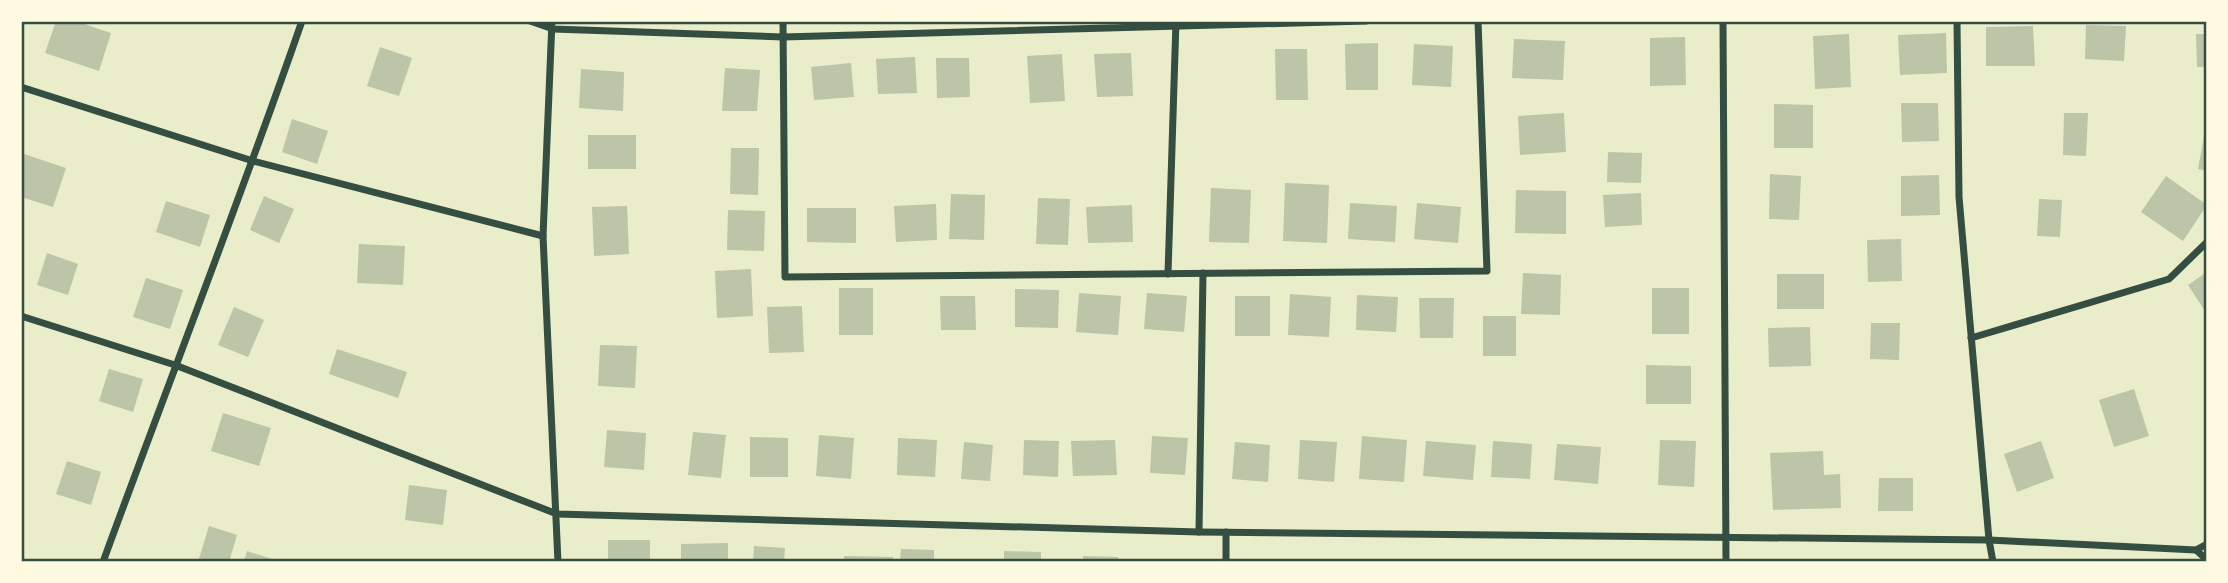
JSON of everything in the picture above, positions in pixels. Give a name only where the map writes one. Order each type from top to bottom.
[{"type":"street","points":[[103,562],[253,162],[302,21]]},
{"type":"street","points":[[530,21],[552,25],[783,37],[1176,24],[1366,21]]},
{"type":"street","points":[[783,21],[785,277],[1486,271],[1478,21]]},
{"type":"street","points":[[1723,21],[1726,562]]},
{"type":"street","points":[[1957,21],[1959,197],[1993,562]]},
{"type":"street","points":[[1168,274],[1176,24]]},
{"type":"street","points":[[552,25],[542,236],[558,562]]},
{"type":"street","points":[[21,87],[253,162],[542,236]]},
{"type":"street","points":[[1971,338],[2169,279],[2207,242]]},
{"type":"street","points":[[1199,532],[1203,273]]},
{"type":"street","points":[[21,316],[175,365],[557,514],[1226,533],[1989,540],[2196,550],[2207,544]]},
{"type":"street","points":[[1226,533],[1226,562]]},
{"type":"street","points":[[2196,550],[2207,560]]},
{"type":"building","points":[[56,21],[75,21],[111,33],[99,71],[45,53]]},
{"type":"building","points":[[2086,25],[2126,26],[2124,61],[2085,59]]},
{"type":"building","points":[[2033,26],[2035,66],[1986,66],[1986,27]]},
{"type":"building","points":[[1946,33],[1947,73],[1900,75],[1898,35]]},
{"type":"building","points":[[1849,34],[1851,87],[1815,89],[1813,36]]},
{"type":"building","points":[[2196,34],[2207,34],[2207,67],[2197,67]]},
{"type":"building","points":[[1685,37],[1686,85],[1650,86],[1650,38]]},
{"type":"building","points":[[1514,39],[1565,41],[1563,80],[1512,78]]},
{"type":"building","points":[[1378,43],[1378,90],[1346,90],[1345,44]]},
{"type":"building","points":[[1414,44],[1453,46],[1451,87],[1412,85]]},
{"type":"building","points":[[380,47],[412,58],[399,96],[367,86]]},
{"type":"building","points":[[1275,49],[1307,49],[1308,100],[1276,100]]},
{"type":"building","points":[[1131,53],[1133,96],[1097,97],[1094,54]]},
{"type":"building","points":[[1062,54],[1065,101],[1030,103],[1027,56]]},
{"type":"building","points":[[915,57],[917,93],[878,94],[876,59]]},
{"type":"building","points":[[936,58],[969,58],[970,97],[937,98]]},
{"type":"building","points":[[851,63],[854,97],[814,100],[811,67]]},
{"type":"building","points":[[725,68],[760,70],[757,111],[722,111]]},
{"type":"building","points":[[581,69],[624,72],[623,111],[579,108]]},
{"type":"building","points":[[1901,103],[1938,103],[1939,141],[1902,142]]},
{"type":"building","points":[[1774,104],[1813,105],[1813,148],[1774,148]]},
{"type":"building","points":[[1564,113],[1566,152],[1520,155],[1518,116]]},
{"type":"building","points":[[2064,113],[2088,113],[2086,156],[2063,155]]},
{"type":"building","points":[[292,119],[328,131],[317,164],[282,152]]},
{"type":"building","points":[[2207,125],[2207,171],[2198,169]]},
{"type":"building","points":[[588,135],[636,135],[636,169],[588,169]]},
{"type":"building","points":[[731,148],[759,148],[758,195],[730,194]]},
{"type":"building","points":[[1608,152],[1642,153],[1641,183],[1607,182]]},
{"type":"building","points":[[24,154],[66,168],[53,207],[21,197],[21,164]]},
{"type":"building","points":[[1770,174],[1801,176],[1799,220],[1769,219]]},
{"type":"building","points":[[1939,175],[1940,215],[1901,216],[1901,176]]},
{"type":"building","points":[[2166,176],[2207,205],[2183,241],[2141,212]]},
{"type":"building","points":[[1285,183],[1329,185],[1327,243],[1283,241]]},
{"type":"building","points":[[1211,188],[1251,190],[1249,243],[1209,242]]},
{"type":"building","points":[[1516,190],[1566,191],[1566,234],[1515,233]]},
{"type":"building","points":[[1641,193],[1642,225],[1605,227],[1603,195]]},
{"type":"building","points":[[951,194],[985,195],[984,240],[949,239]]},
{"type":"building","points":[[264,196],[294,209],[279,243],[250,230]]},
{"type":"building","points":[[1038,198],[1070,199],[1068,245],[1036,244]]},
{"type":"building","points":[[2039,199],[2062,200],[2060,237],[2037,236]]},
{"type":"building","points":[[166,201],[210,215],[200,247],[156,232]]},
{"type":"building","points":[[1350,203],[1397,206],[1395,242],[1348,239]]},
{"type":"building","points":[[1417,203],[1461,207],[1458,243],[1414,239]]},
{"type":"building","points":[[936,204],[937,240],[896,242],[894,206]]},
{"type":"building","points":[[1132,205],[1133,242],[1088,243],[1086,207]]},
{"type":"building","points":[[627,206],[629,254],[594,256],[592,207]]},
{"type":"building","points":[[807,208],[856,208],[856,243],[807,242]]},
{"type":"building","points":[[728,210],[765,211],[764,251],[727,250]]},
{"type":"building","points":[[1901,239],[1902,281],[1868,282],[1867,240]]},
{"type":"building","points":[[359,244],[405,246],[403,285],[357,283]]},
{"type":"building","points":[[47,253],[78,264],[68,295],[37,285]]},
{"type":"building","points":[[751,269],[753,316],[717,318],[715,271]]},
{"type":"building","points":[[2207,272],[2207,314],[2188,285]]},
{"type":"building","points":[[1523,273],[1561,275],[1560,315],[1521,314]]},
{"type":"building","points":[[1777,274],[1824,274],[1824,309],[1777,309]]},
{"type":"building","points":[[146,278],[183,290],[170,329],[133,317]]},
{"type":"building","points":[[839,288],[873,288],[873,335],[839,335]]},
{"type":"building","points":[[1652,288],[1689,288],[1689,334],[1652,334]]},
{"type":"building","points":[[1015,289],[1059,290],[1058,328],[1015,327]]},
{"type":"building","points":[[1079,293],[1121,296],[1118,335],[1076,332]]},
{"type":"building","points":[[1147,293],[1187,296],[1184,332],[1144,329]]},
{"type":"building","points":[[1290,294],[1331,297],[1329,337],[1288,335]]},
{"type":"building","points":[[1357,295],[1398,297],[1396,332],[1356,330]]},
{"type":"building","points":[[940,296],[975,296],[976,330],[941,330]]},
{"type":"building","points":[[1235,296],[1270,296],[1270,336],[1235,336]]},
{"type":"building","points":[[1419,298],[1454,298],[1453,338],[1420,338]]},
{"type":"building","points":[[802,306],[804,352],[769,353],[767,307]]},
{"type":"building","points":[[234,307],[264,320],[248,357],[218,345]]},
{"type":"building","points":[[1483,316],[1516,316],[1516,356],[1483,356]]},
{"type":"building","points":[[1871,323],[1900,323],[1899,360],[1870,359]]},
{"type":"building","points":[[1810,327],[1811,366],[1769,367],[1768,328]]},
{"type":"building","points":[[600,345],[637,346],[635,388],[598,386]]},
{"type":"building","points":[[337,349],[407,372],[398,398],[329,374]]},
{"type":"building","points":[[1646,365],[1691,366],[1691,404],[1646,404]]},
{"type":"building","points":[[109,369],[143,379],[133,412],[99,401]]},
{"type":"building","points":[[2134,389],[2149,436],[2114,447],[2099,400]]},
{"type":"building","points":[[223,413],[271,428],[259,466],[211,451]]},
{"type":"building","points":[[607,430],[646,433],[644,470],[604,467]]},
{"type":"building","points":[[693,432],[726,435],[721,478],[688,475]]},
{"type":"building","points":[[819,435],[854,438],[851,479],[816,476]]},
{"type":"building","points":[[1152,436],[1188,438],[1185,475],[1150,473]]},
{"type":"building","points":[[1362,436],[1407,440],[1404,482],[1359,479]]},
{"type":"building","points":[[750,437],[788,438],[788,477],[750,477]]},
{"type":"building","points":[[898,438],[937,440],[935,477],[897,475]]},
{"type":"building","points":[[1024,440],[1059,441],[1058,477],[1023,475]]},
{"type":"building","points":[[1115,440],[1117,475],[1073,476],[1071,441]]},
{"type":"building","points":[[1300,440],[1337,442],[1334,482],[1298,479]]},
{"type":"building","points":[[1660,440],[1696,441],[1694,487],[1658,485]]},
{"type":"building","points":[[1426,441],[1476,445],[1473,480],[1423,476]]},
{"type":"building","points":[[1493,441],[1532,444],[1530,479],[1491,477]]},
{"type":"building","points":[[2041,441],[2054,478],[2017,492],[2004,454]]},
{"type":"building","points":[[964,442],[993,445],[990,481],[961,479]]},
{"type":"building","points":[[1235,442],[1270,445],[1268,482],[1232,479]]},
{"type":"building","points":[[1557,444],[1601,447],[1598,484],[1554,480]]},
{"type":"building","points":[[1823,451],[1824,475],[1840,474],[1841,508],[1773,510],[1770,453]]},
{"type":"building","points":[[67,461],[101,472],[91,505],[56,494]]},
{"type":"building","points":[[1879,478],[1913,478],[1913,511],[1878,511]]},
{"type":"building","points":[[409,485],[447,490],[443,525],[405,520]]},
{"type":"building","points":[[209,526],[237,535],[229,562],[198,562]]},
{"type":"building","points":[[608,540],[650,540],[650,562],[608,562]]},
{"type":"building","points":[[728,543],[728,562],[681,562],[681,544]]},
{"type":"building","points":[[754,546],[785,548],[784,562],[753,562]]},
{"type":"building","points":[[901,549],[934,550],[934,562],[900,562]]},
{"type":"building","points":[[247,551],[275,560],[244,562]]},
{"type":"building","points":[[1004,551],[1041,552],[1041,562],[1004,562]]},
{"type":"building","points":[[844,556],[893,557],[893,562],[844,562]]},
{"type":"building","points":[[1083,556],[1118,557],[1118,562],[1083,562]]}]
